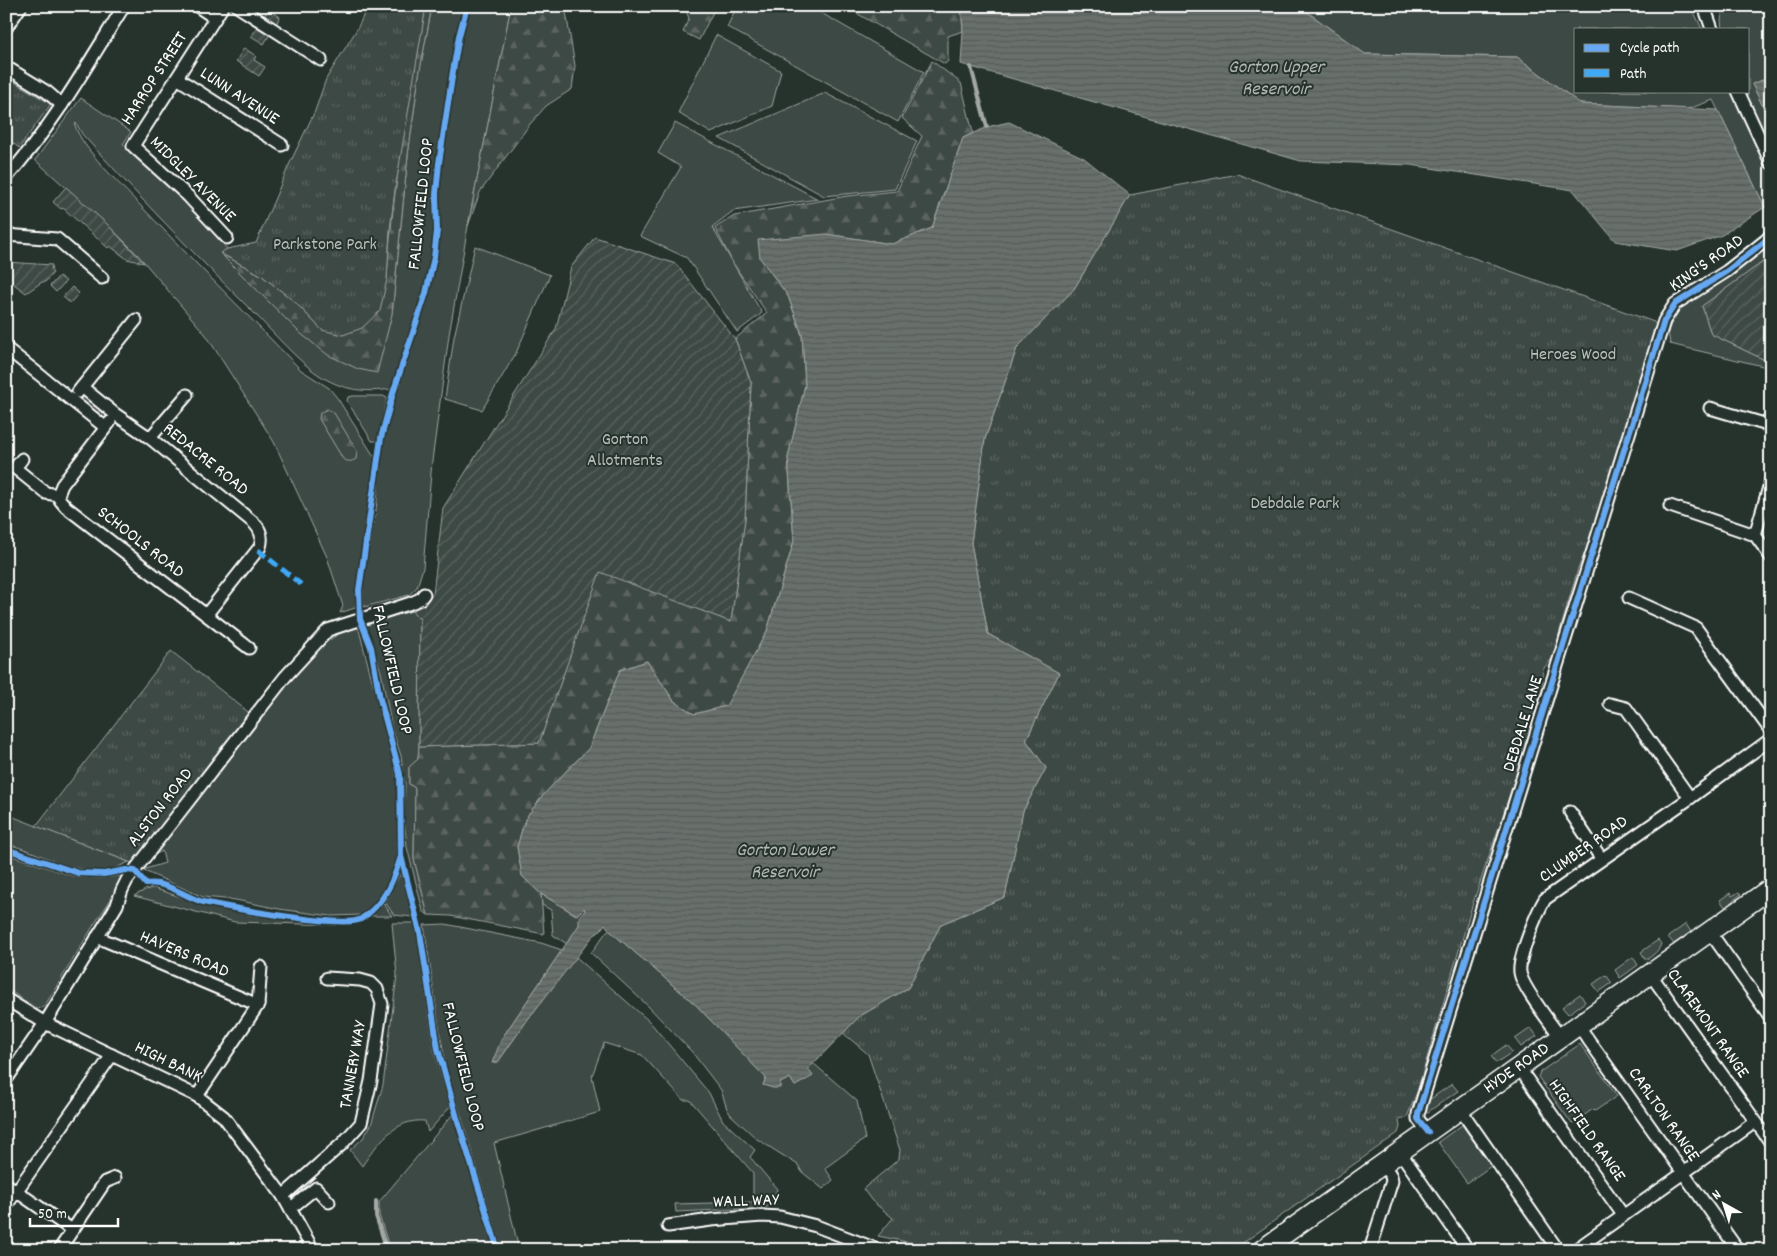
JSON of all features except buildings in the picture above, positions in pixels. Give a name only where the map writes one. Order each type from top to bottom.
[{"type":"highway","name":"HYDE ROAD","points":[[1262,1250],[1771,888]]},
{"type":"street","points":[[6,28],[21,6]]},
{"type":"street","points":[[6,178],[24,159],[62,106],[124,6]]},
{"type":"street","points":[[197,6],[215,18]]},
{"type":"street","name":"HARROP STREET","points":[[133,146],[223,6]]},
{"type":"street","points":[[237,6],[321,60]]},
{"type":"street","points":[[1704,6],[1712,28]]},
{"type":"street","points":[[6,67],[47,92],[62,106]]},
{"type":"street","name":"LUNN AVENUE","points":[[177,78],[282,145]]},
{"type":"street","points":[[1738,92],[1771,163]]},
{"type":"street","name":"MIDGLEY AVENUE","points":[[133,146],[188,196],[227,238]]},
{"type":"street","points":[[6,235],[57,239],[102,278]]},
{"type":"street","name":"KING'S ROAD","points":[[1664,321],[1675,304],[1727,271],[1765,242],[1771,235]]},
{"type":"street","points":[[72,400],[136,320]]},
{"type":"street","name":"DEBDALE LANE","points":[[1428,1132],[1418,1119],[1418,1114],[1664,321]]},
{"type":"street","points":[[6,348],[106,427]]},
{"type":"street","name":"REDACRE ROAD","points":[[82,387],[115,414],[150,438],[254,523],[261,532],[262,542],[258,550],[206,614]]},
{"type":"street","points":[[150,438],[187,395]]},
{"type":"street","points":[[1710,408],[1771,426]]},
{"type":"street","points":[[22,459],[15,468],[46,493],[58,495],[62,485],[115,414]]},
{"type":"street","points":[[1755,535],[1771,480]]},
{"type":"street","name":"SCHOOLS ROAD","points":[[58,495],[66,507],[249,648]]},
{"type":"street","points":[[1670,506],[1755,535],[1771,557]]},
{"type":"street","name":"ALSTON ROAD","points":[[6,1080],[45,1023],[98,938],[117,905],[127,880],[285,677],[328,630],[420,599],[424,594]]},
{"type":"street","points":[[1629,598],[1696,628],[1771,731]]},
{"type":"street","points":[[1610,704],[1626,708],[1690,798]]},
{"type":"street","name":"CLUMBER ROAD","points":[[1561,1038],[1523,983],[1519,972],[1538,909],[1544,899],[1690,798],[1771,739]]},
{"type":"street","points":[[1570,812],[1601,858]]},
{"type":"street","points":[[1710,932],[1771,1018]]},
{"type":"street","name":"HAVERS ROAD","points":[[98,938],[258,1005]]},
{"type":"street","points":[[197,1096],[258,1005],[261,967]]},
{"type":"street","name":"CLAREMONT RANGE","points":[[1650,974],[1771,1143]]},
{"type":"street","name":"TANNERY WAY","points":[[283,1196],[342,1144],[361,1123],[369,1090],[382,1004],[377,989],[371,982],[327,978]]},
{"type":"street","name":"HIGH BANK","points":[[6,1000],[45,1023],[197,1096],[224,1117],[283,1196],[313,1250]]},
{"type":"street","name":"CARLTON RANGE","points":[[1578,1025],[1738,1250]]},
{"type":"street","points":[[6,1206],[112,1056]]},
{"type":"street","name":"HIGHFIELD RANGE","points":[[1519,1068],[1623,1216]]},
{"type":"street","points":[[1460,1110],[1558,1250]]},
{"type":"street","points":[[1575,1250],[1755,1122]]},
{"type":"street","points":[[1400,1152],[1468,1250]]},
{"type":"street","points":[[1370,1250],[1392,1181],[1383,1164]]},
{"type":"street","points":[[59,1250],[105,1182],[115,1178]]},
{"type":"street","points":[[6,1184],[72,1230]]},
{"type":"street","points":[[291,1208],[316,1188],[329,1202]]},
{"type":"street","name":"WALL WAY","points":[[668,1226],[762,1216],[780,1217],[816,1226],[880,1250]]},
{"type":"green space","name":"Parkstone Park","points":[[368,6],[426,6],[395,190],[387,279],[380,311],[362,328],[343,335],[322,330],[295,302],[261,275],[220,253],[227,249],[256,243],[289,165],[315,111],[326,79],[357,29]]},
{"type":"green space","points":[[426,6],[432,6],[419,75],[408,155],[392,314],[377,373],[358,369],[328,355],[300,333],[220,253],[261,275],[295,302],[322,330],[387,279],[397,176]]},
{"type":"green space","points":[[432,6],[466,6],[452,64],[439,149],[433,202],[433,242],[429,275],[391,389],[372,391],[347,388],[322,377],[304,364],[166,224],[82,134],[76,123],[75,125],[85,144],[112,177],[301,370],[329,388],[375,458],[368,526],[358,575],[355,608],[340,613],[343,606],[327,557],[274,442],[206,335],[138,255],[108,225],[35,160],[81,98],[131,132],[123,144],[191,207],[227,249],[221,254],[300,333],[392,314],[408,155],[419,75]]},
{"type":"green space","points":[[470,6],[511,6],[468,226],[449,335],[432,461],[423,568],[417,587],[409,595],[364,607],[364,573],[375,517],[383,442],[394,396],[425,306],[436,260],[442,158],[458,56]]},
{"type":"green space","points":[[511,6],[565,6],[575,66],[572,89],[546,106],[530,124],[480,192],[468,226]]},
{"type":"green space","points":[[684,6],[716,6],[699,40],[683,32],[689,18]]},
{"type":"green space","points":[[737,6],[809,6],[924,72],[898,122],[727,27]]},
{"type":"green space","points":[[844,6],[961,6],[963,31],[948,36],[948,61],[945,64]]},
{"type":"green space","points":[[1299,6],[1691,6],[1702,28],[1574,28],[1574,92],[1750,92],[1750,28],[1722,28],[1721,20],[1724,6],[1771,6],[1771,77],[1752,84],[1771,123],[1771,205],[1765,207],[1713,100],[1688,109],[1581,104],[1517,57],[1365,54]]},
{"type":"green space","points":[[268,9],[280,17],[275,26],[263,18]]},
{"type":"green space","points":[[258,26],[270,34],[264,44],[251,36]]},
{"type":"green space","points":[[716,35],[781,71],[772,106],[711,133],[678,113]]},
{"type":"green space","points":[[244,48],[256,56],[254,60],[265,67],[259,76],[236,61]]},
{"type":"green space","points":[[932,61],[961,83],[973,133],[963,138],[932,228],[892,244],[826,234],[760,258],[788,296],[802,335],[805,385],[788,458],[794,541],[767,631],[727,706],[694,714],[674,701],[647,661],[620,670],[589,748],[545,793],[528,815],[523,826],[517,847],[522,876],[541,894],[544,934],[451,916],[428,915],[414,859],[415,788],[409,784],[409,767],[418,759],[419,747],[539,743],[600,571],[731,622],[745,519],[751,383],[735,339],[767,313],[734,265],[715,228],[734,216],[847,196],[897,191],[922,136],[902,118]]},
{"type":"green space","points":[[6,77],[51,104],[19,148],[8,139],[6,141]]},
{"type":"green space","points":[[825,93],[917,141],[895,189],[824,196],[719,138]]},
{"type":"green space","points":[[675,123],[818,199],[733,211],[712,227],[762,313],[737,332],[687,258],[640,236],[681,167],[658,153]]},
{"type":"green space","name":"Debdale Park","points":[[1237,174],[1654,322],[1658,327],[1590,541],[1578,569],[1559,634],[1556,654],[1544,668],[1542,675],[1544,695],[1472,906],[1417,1092],[1407,1117],[1399,1120],[1400,1127],[1398,1133],[1233,1250],[965,1250],[912,1243],[878,1236],[893,1218],[872,1201],[863,1189],[899,1159],[900,1150],[868,1054],[843,1033],[860,1016],[908,988],[941,924],[1005,897],[1023,811],[1046,768],[1026,740],[1059,673],[988,634],[971,543],[985,439],[1017,348],[1074,289],[1130,195]]},
{"type":"green space","points":[[66,187],[108,225],[144,263],[127,259],[110,246],[108,248],[63,208],[61,209],[53,202]]},
{"type":"green space","name":"Gorton Allotments","points":[[595,237],[676,264],[735,339],[751,383],[745,519],[731,622],[600,572],[539,743],[419,747],[420,619],[412,611],[433,594],[443,508],[556,329],[571,267]]},
{"type":"green space","points":[[1771,243],[1771,256],[1702,306],[1711,334],[1771,363],[1771,368],[1670,344],[1668,331],[1678,308],[1758,255]]},
{"type":"green space","points":[[475,246],[550,275],[516,353],[482,410],[445,399],[454,337]]},
{"type":"green space","points":[[1771,256],[1771,363],[1711,334],[1702,306]]},
{"type":"green space","points":[[6,262],[52,265],[51,270],[53,273],[45,282],[42,282],[26,293],[6,278]]},
{"type":"green space","points":[[59,276],[66,281],[56,292],[50,286]]},
{"type":"green space","points":[[72,287],[79,293],[70,303],[63,297]]},
{"type":"green space","points":[[83,396],[86,396],[101,410],[97,412],[82,401]]},
{"type":"green space","points":[[383,396],[387,398],[377,441],[372,441],[347,401],[348,397]]},
{"type":"green space","points":[[327,409],[334,413],[357,451],[356,459],[353,461],[343,459],[319,419],[320,413]]},
{"type":"green space","points":[[412,611],[420,619],[419,747],[418,759],[409,768],[409,784],[415,788],[414,859],[428,915],[423,911],[407,847],[404,818],[405,784],[401,756],[392,728],[381,672],[366,623]]},
{"type":"green space","points":[[358,626],[390,746],[398,786],[397,859],[392,878],[377,901],[361,915],[331,916],[279,909],[236,900],[203,897],[142,870],[165,863],[162,851],[149,858],[305,661],[336,636]]},
{"type":"green space","points":[[171,651],[252,715],[132,863],[36,826]]},
{"type":"green space","points":[[6,814],[129,862],[116,868],[94,871],[69,866],[6,844]]},
{"type":"green space","points":[[6,854],[76,877],[104,878],[127,875],[95,923],[44,1007],[37,1009],[6,988]]},
{"type":"green space","points":[[401,873],[413,917],[394,915],[385,902]]},
{"type":"green space","points":[[153,888],[199,903],[249,915],[336,925],[235,922],[134,896]]},
{"type":"green space","points":[[1739,892],[1741,894],[1725,907],[1720,900],[1730,893],[1732,896]]},
{"type":"green space","points":[[541,894],[576,915],[584,908],[585,910],[579,925],[567,944],[553,935],[551,910],[542,905]]},
{"type":"green space","points":[[384,904],[392,916],[371,916],[374,911]]},
{"type":"green space","points":[[392,923],[415,923],[434,1051],[450,1107],[428,1132],[425,1121],[414,1121],[396,1128],[381,1141],[362,1166],[350,1150],[363,1138],[371,1125],[383,1085],[397,975]]},
{"type":"green space","points":[[445,924],[541,943],[562,950],[502,1038],[498,1062],[528,1019],[576,957],[650,1022],[709,1093],[723,1121],[755,1150],[750,1157],[777,1189],[771,1203],[763,1208],[676,1212],[675,1204],[753,1202],[753,1173],[690,1100],[683,1100],[642,1055],[604,1043],[592,1076],[600,1112],[494,1143],[519,1250],[502,1250],[447,1070],[440,1033],[424,925]]},
{"type":"green space","points":[[1686,924],[1691,932],[1674,944],[1668,937]]},
{"type":"green space","points":[[607,931],[610,931],[696,1005],[766,1078],[763,1085],[780,1087],[780,1083],[790,1078],[795,1086],[812,1076],[808,1069],[813,1063],[857,1101],[865,1139],[825,1168],[833,1180],[823,1189],[802,1172],[798,1165],[757,1139],[731,1115],[721,1090],[692,1052],[648,1006],[591,953]]},
{"type":"green space","points":[[1658,940],[1661,944],[1658,949],[1646,960],[1641,952]]},
{"type":"green space","points":[[1633,957],[1638,965],[1620,978],[1615,970]]},
{"type":"green space","points":[[1606,975],[1612,983],[1599,992],[1593,984]]},
{"type":"green space","points":[[1580,994],[1585,1002],[1568,1014],[1562,1007]]},
{"type":"green space","points":[[1531,1028],[1537,1036],[1521,1047],[1515,1039]]},
{"type":"green space","points":[[1580,1044],[1617,1096],[1595,1111],[1593,1109],[1572,1124],[1538,1077],[1540,1072]]},
{"type":"green space","points":[[1506,1045],[1512,1052],[1496,1063],[1491,1056]]},
{"type":"green space","points":[[1452,1084],[1458,1091],[1422,1116],[1426,1102]]},
{"type":"green space","points":[[453,1114],[496,1250],[390,1250],[379,1215],[379,1202]]},
{"type":"green space","points":[[1462,1125],[1491,1166],[1467,1183],[1438,1142]]},
{"type":"water","name":"Gorton Upper Reservoir","points":[[961,6],[1299,6],[1365,54],[1517,57],[1581,104],[1718,110],[1765,207],[1722,235],[1677,251],[1615,241],[1573,190],[1411,165],[1301,161],[961,64],[963,31]]},
{"type":"water","points":[[1771,77],[1771,123],[1752,84]]},
{"type":"water","name":"Gorton Lower Reservoir","points":[[1009,122],[1084,158],[1130,195],[1074,289],[1017,348],[985,439],[971,543],[988,634],[1059,673],[1026,740],[1046,768],[1023,811],[1005,897],[941,924],[908,988],[860,1016],[808,1069],[813,1076],[795,1086],[790,1078],[780,1083],[780,1088],[763,1085],[766,1078],[696,1005],[610,931],[605,924],[593,936],[528,1019],[498,1062],[492,1063],[502,1038],[579,925],[579,918],[585,910],[584,908],[577,915],[541,894],[522,876],[517,847],[523,826],[528,815],[545,793],[589,748],[620,670],[647,661],[674,701],[694,714],[726,706],[767,631],[794,541],[788,457],[805,385],[802,334],[788,296],[760,258],[758,240],[826,234],[892,244],[932,228],[963,138],[987,127]]},
{"type":"waterway","points":[[971,67],[987,127]]},
{"type":"waterway","points":[[376,1201],[376,1216],[387,1250]]},
{"type":"marked path","points":[[258,550],[303,586]]},
{"type":"cycle path","name":"FALLOWFIELD LOOP","points":[[467,6],[459,36],[439,163],[436,194],[437,231],[434,257],[426,293],[393,393],[381,438],[359,590],[360,619],[371,647],[380,699],[400,774],[401,856],[420,932],[438,1049],[457,1118],[498,1250]]},
{"type":"cycle path","points":[[1428,1132],[1418,1119],[1418,1114],[1664,321],[1675,304],[1727,271],[1771,235]]},
{"type":"cycle path","points":[[6,849],[78,873],[104,874],[126,870],[135,871],[146,884],[161,884],[203,902],[285,916],[333,921],[361,919],[369,913],[387,891],[401,856]]},
{"type":"park label","name":"Heroes Wood","points":[[1573,355]]}]
